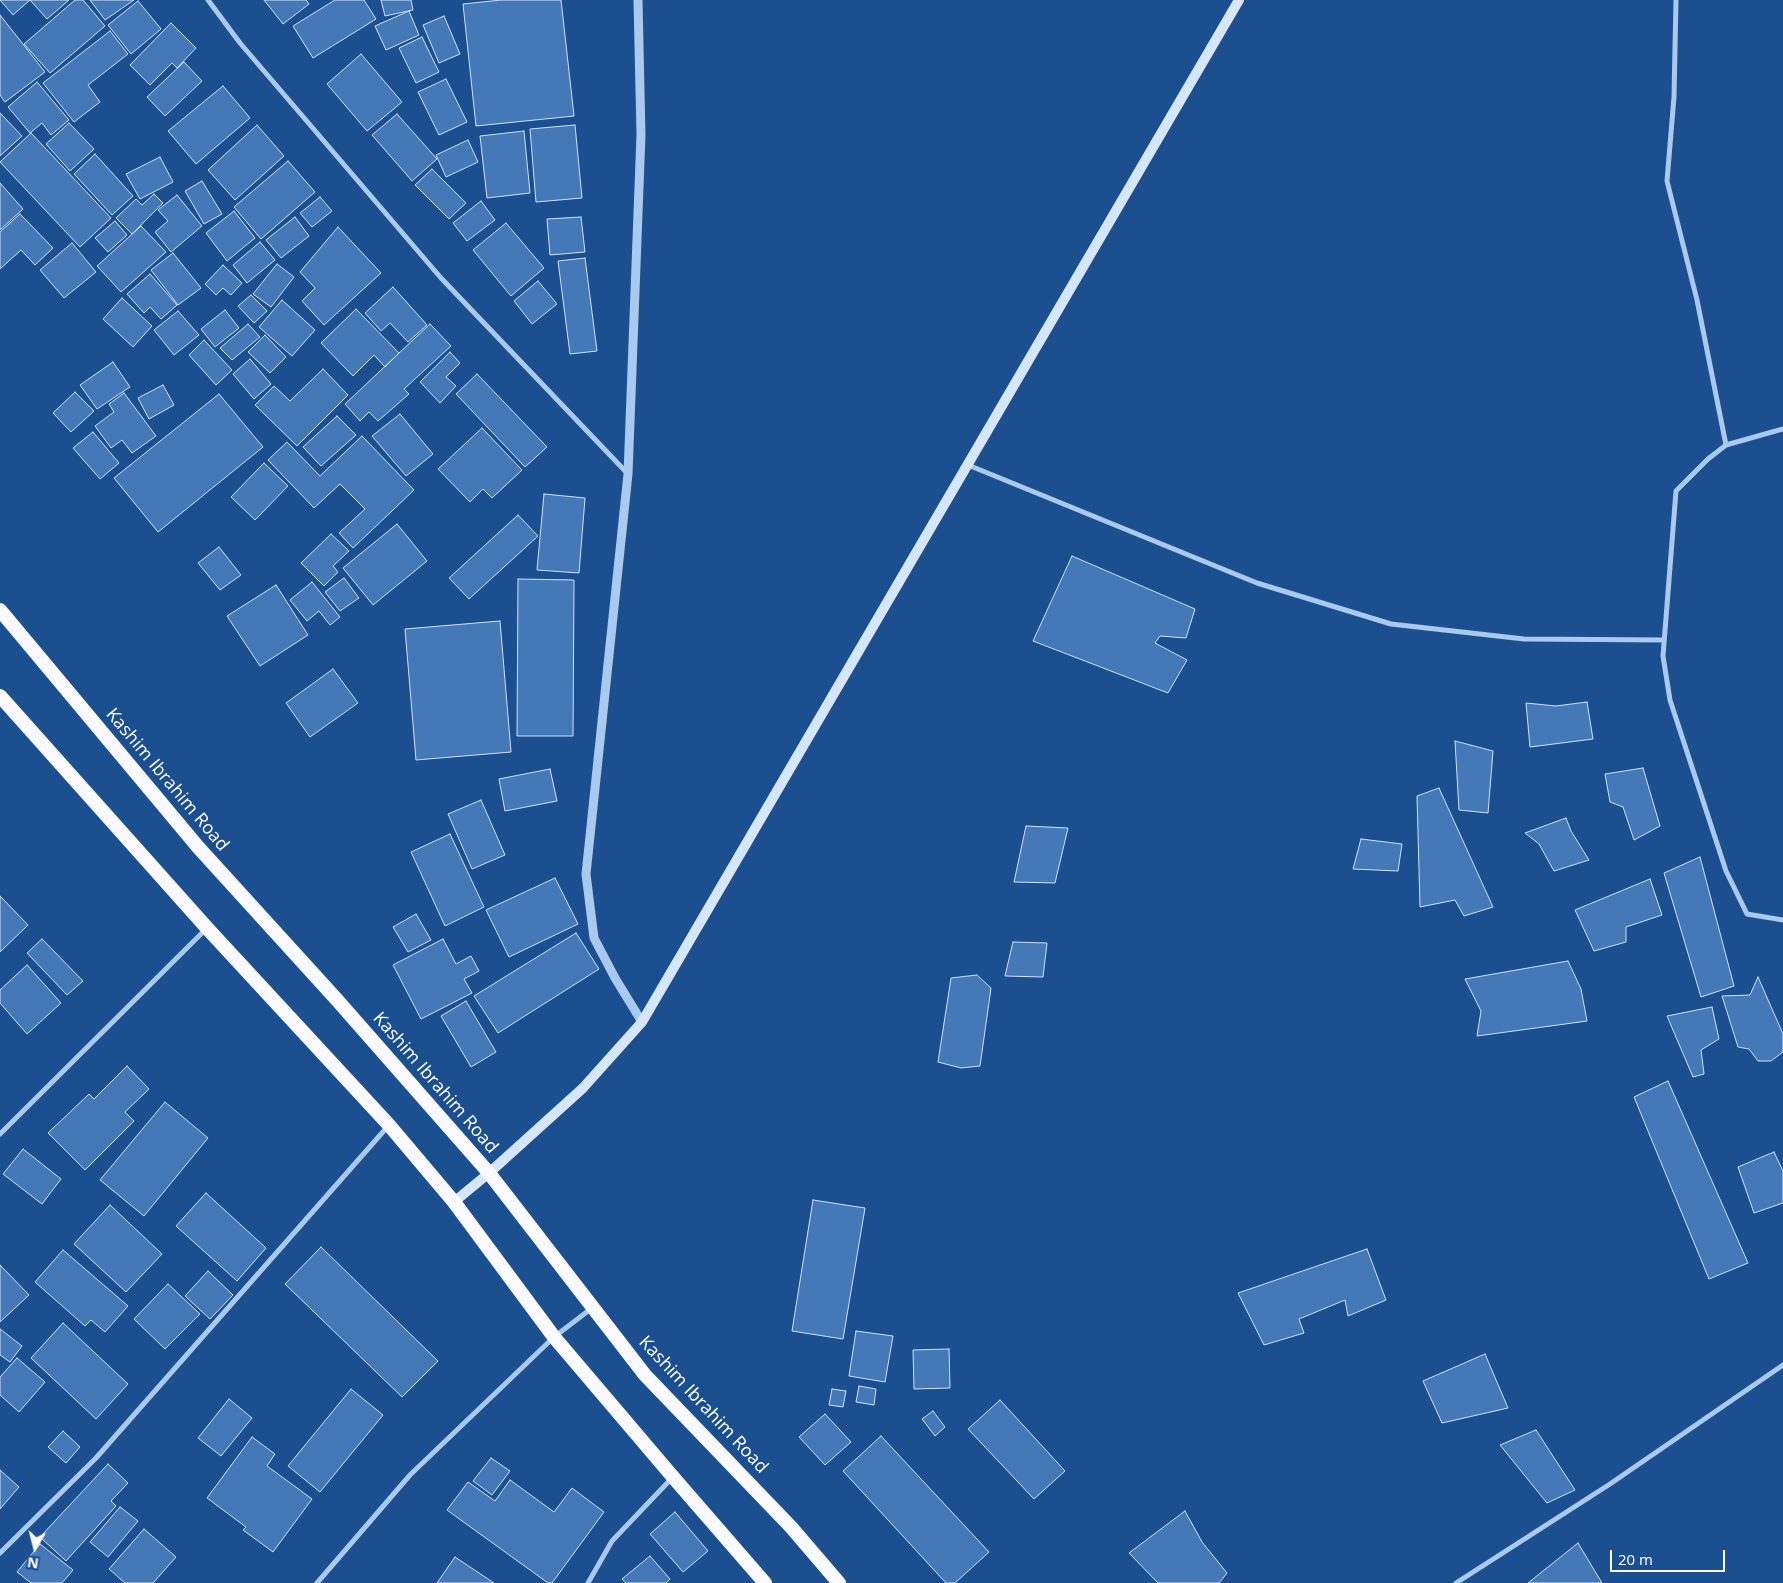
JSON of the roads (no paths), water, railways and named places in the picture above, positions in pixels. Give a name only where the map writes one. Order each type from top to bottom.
[{"type":"highway","name":"Kashim Ibrahim Road","points":[[0,610],[198,847],[338,1001],[488,1173],[645,1375],[791,1527],[839,1583]]},
{"type":"highway","points":[[0,696],[208,928],[389,1125],[454,1202],[554,1337],[672,1477],[765,1583]]},
{"type":"main road","points":[[454,1202],[583,1088],[642,1022],[1239,0]]},
{"type":"street","points":[[208,0],[240,43],[441,278],[628,474]]},
{"type":"street","points":[[638,0],[641,135],[628,474],[586,874],[594,938],[615,978],[642,1022]]},
{"type":"street","points":[[1676,0],[1674,97],[1667,181],[1697,300],[1726,445]]},
{"type":"street","points":[[1783,429],[1726,445],[1708,458],[1676,490],[1663,656],[1670,700],[1726,871],[1748,914],[1783,920]]},
{"type":"street","points":[[967,464],[1257,583],[1391,624],[1524,639],[1664,640]]},
{"type":"street","points":[[0,1134],[208,928]]},
{"type":"street","points":[[0,1553],[96,1458],[389,1125]]},
{"type":"street","points":[[317,1583],[410,1475],[554,1337],[593,1307]]},
{"type":"street","points":[[1456,1583],[1610,1484],[1783,1365]]},
{"type":"street","points":[[588,1583],[612,1541],[672,1477]]}]
